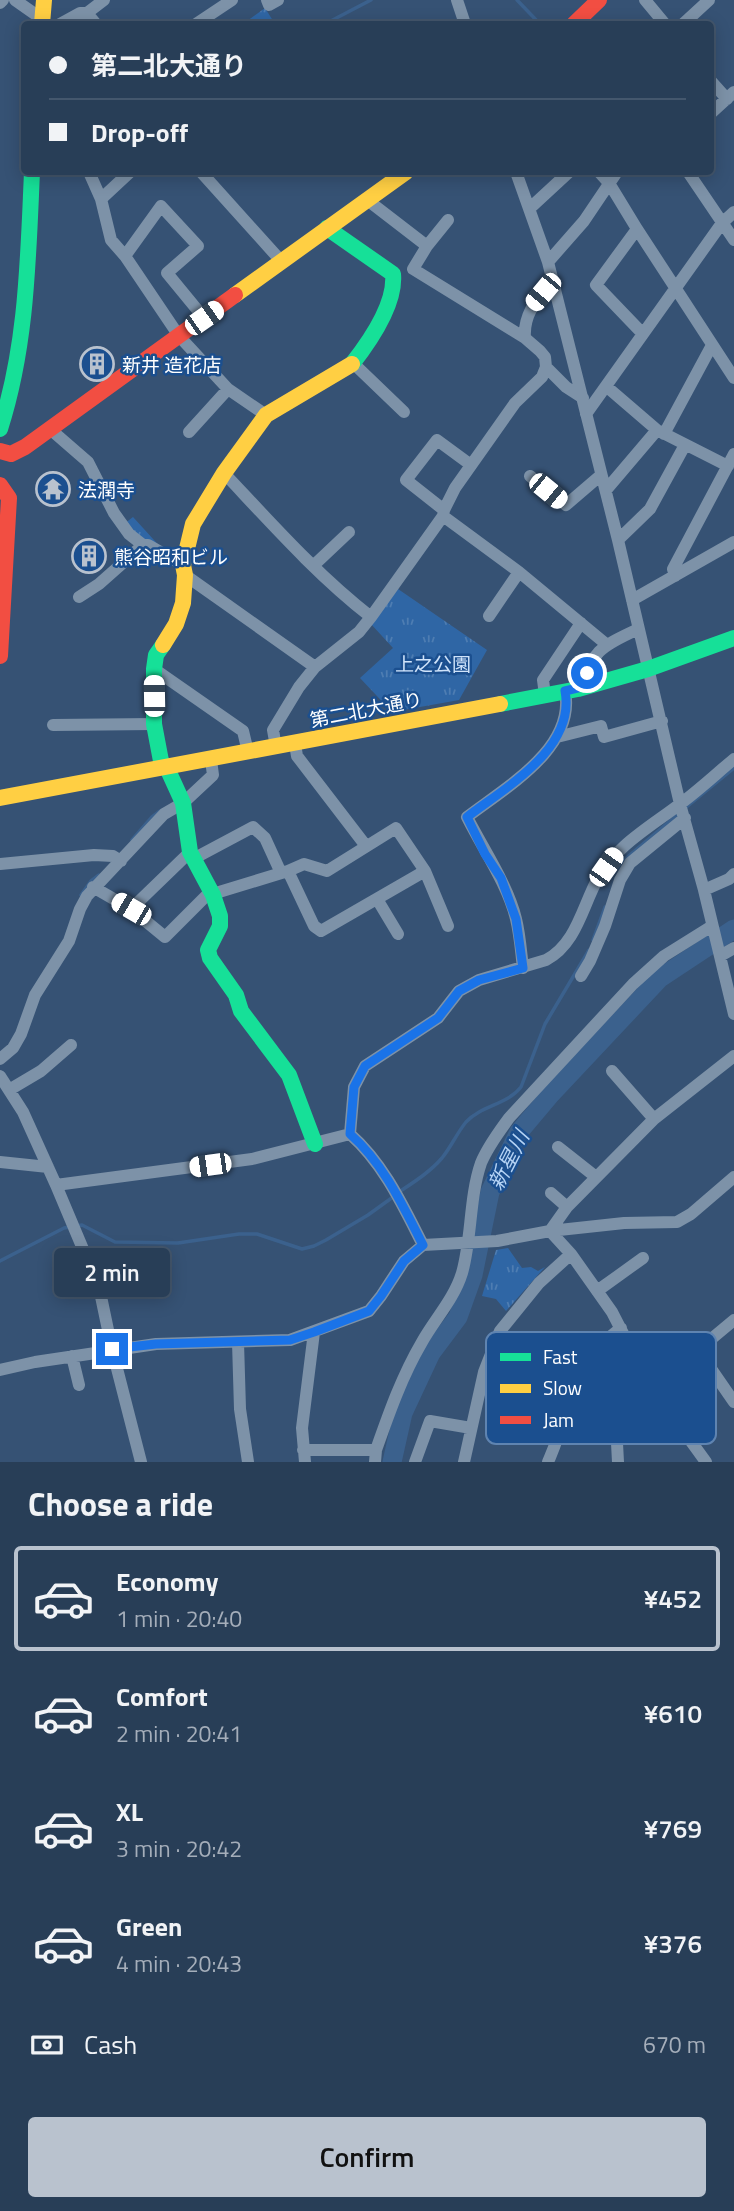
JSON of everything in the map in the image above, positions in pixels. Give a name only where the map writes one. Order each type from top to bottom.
[{"type":"street","points":[[15,0],[41,21]]},
{"type":"street","points":[[42,21],[44,0]]},
{"type":"street","points":[[65,21],[80,13],[87,13],[104,0]]},
{"type":"street","points":[[200,21],[232,0]]},
{"type":"street","points":[[267,0],[269,5],[278,0]]},
{"type":"street","points":[[457,0],[464,21]]},
{"type":"street","points":[[577,21],[599,0]]},
{"type":"street","points":[[645,0],[662,21]]},
{"type":"street","points":[[686,21],[709,0]]},
{"type":"street","points":[[87,13],[94,21]]},
{"type":"street","points":[[714,83],[730,96],[714,110]]},
{"type":"street","points":[[0,429],[5,394],[22,333],[32,175]]},
{"type":"street","points":[[90,175],[101,199],[111,240],[125,256],[179,336],[228,389],[266,415]]},
{"type":"street","points":[[101,199],[127,175]]},
{"type":"street","points":[[204,175],[282,262]]},
{"type":"street","points":[[0,451],[11,454],[17,452],[402,175]]},
{"type":"street","points":[[517,175],[548,262],[734,1014]]},
{"type":"street","points":[[529,209],[566,175]]},
{"type":"street","points":[[602,175],[734,378]]},
{"type":"street","points":[[548,262],[584,221],[615,175]]},
{"type":"street","points":[[690,175],[734,240]]},
{"type":"street","points":[[366,199],[427,246]]},
{"type":"street","points":[[125,256],[161,206],[198,246],[167,273],[204,318]]},
{"type":"street","points":[[586,414],[722,223],[734,212]]},
{"type":"street","points":[[413,269],[448,220]]},
{"type":"street","points":[[315,1144],[289,1075],[241,1011],[236,995],[210,958],[208,950],[220,926],[220,916],[213,895],[192,856],[183,803],[161,761],[154,724],[154,669],[156,655],[176,624],[183,603],[184,570],[192,524],[224,473],[266,415],[354,363],[379,326],[394,284],[393,274],[327,228]]},
{"type":"street","points":[[637,229],[596,285],[643,334]]},
{"type":"street","points":[[276,747],[273,730],[299,687],[315,667],[359,632],[371,617],[443,513],[455,488],[471,465],[515,403],[542,377],[546,366],[545,357],[525,338],[413,269],[393,274]]},
{"type":"street","points":[[525,338],[527,317],[533,303],[552,280]]},
{"type":"street","points":[[606,490],[661,432],[712,345]]},
{"type":"street","points":[[354,363],[404,412]]},
{"type":"street","points":[[546,366],[566,387],[583,398]]},
{"type":"street","points":[[607,387],[661,432],[685,445],[731,460],[673,569],[675,576]]},
{"type":"street","points":[[189,432],[228,389]]},
{"type":"street","points":[[50,429],[88,462],[114,513],[129,534],[184,570],[315,667]]},
{"type":"street","points":[[471,465],[437,440],[406,480],[606,644]]},
{"type":"street","points":[[618,540],[650,509],[685,445]]},
{"type":"street","points":[[224,473],[313,566],[371,617]]},
{"type":"street","points":[[530,476],[566,505],[601,475]]},
{"type":"street","points":[[0,485],[9,498],[0,656]]},
{"type":"street","points":[[313,566],[349,532]]},
{"type":"street","points":[[632,600],[734,542]]},
{"type":"street","points":[[79,597],[99,584],[143,545]]},
{"type":"street","points":[[489,616],[519,572]]},
{"type":"street","points":[[545,695],[543,680],[582,623]]},
{"type":"street","points":[[590,685],[587,673],[590,662],[606,644],[638,629]]},
{"type":"street","name":"第二北大通り","points":[[0,798],[565,691],[648,669],[734,638]]},
{"type":"street","points":[[154,669],[243,731],[248,752]]},
{"type":"street","points":[[523,968],[516,919],[501,878],[485,854],[467,817],[533,766],[557,737],[568,705],[565,691]]},
{"type":"street","points":[[557,737],[601,726],[604,737],[662,721]]},
{"type":"street","points":[[53,725],[154,724]]},
{"type":"street","points":[[295,744],[297,756],[366,846]]},
{"type":"street","points":[[581,976],[605,926],[620,880],[630,863],[734,759]]},
{"type":"street","points":[[0,1059],[13,1048],[21,1034],[35,995],[69,941],[80,909],[93,887],[164,814],[183,803],[213,775],[211,760]]},
{"type":"street","points":[[350,1134],[354,1087],[365,1066],[438,1018],[459,991],[479,980],[546,960],[564,947],[597,880],[615,854],[683,811]]},
{"type":"street","points":[[131,909],[192,856],[253,827],[265,838],[314,926],[321,931],[425,871]]},
{"type":"street","points":[[93,887],[131,909],[165,937],[206,896],[304,864],[327,871],[396,828],[425,871],[448,926]]},
{"type":"street","points":[[0,864],[94,855],[113,856],[121,861]]},
{"type":"street","points":[[704,890],[734,874]]},
{"type":"street","points":[[377,899],[398,934]]},
{"type":"street","points":[[314,1332],[302,1428],[304,1456],[376,1456],[404,1376],[422,1341],[452,1296],[462,1273],[475,1189],[481,1163],[491,1142],[509,1118],[633,984],[664,956],[712,927]]},
{"type":"street","points":[[720,956],[734,948]]},
{"type":"street","points":[[9,1090],[41,1071],[71,1045]]},
{"type":"street","points":[[550,1231],[568,1207],[654,1119],[734,1056]]},
{"type":"street","points":[[612,1071],[654,1119]]},
{"type":"street","points":[[0,1076],[23,1112],[99,1287],[141,1462]]},
{"type":"street","points":[[56,1185],[252,1159],[350,1134]]},
{"type":"street","points":[[350,1134],[364,1147],[391,1185],[423,1245]]},
{"type":"street","points":[[558,1147],[596,1177]]},
{"type":"street","points":[[0,1162],[48,1167]]},
{"type":"street","points":[[0,1370],[112,1349],[156,1344],[290,1340],[369,1311],[404,1261],[423,1245],[497,1241],[550,1231],[624,1223],[677,1222],[691,1214],[734,1177]]},
{"type":"street","points":[[551,1193],[568,1207]]},
{"type":"street","points":[[550,1231],[571,1254],[623,1332]]},
{"type":"street","points":[[500,1332],[539,1283],[571,1254]]},
{"type":"street","points":[[597,1291],[643,1258]]},
{"type":"street","points":[[93,1274],[116,1272]]},
{"type":"street","points":[[716,1335],[734,1320]]},
{"type":"street","points":[[616,1332],[621,1328]]},
{"type":"street","points":[[238,1342],[240,1409],[248,1462]]},
{"type":"street","points":[[72,1356],[79,1385]]},
{"type":"street","points":[[464,1462],[486,1367]]},
{"type":"street","points":[[716,1376],[734,1401]]},
{"type":"street","points":[[415,1462],[430,1422],[471,1428]]},
{"type":"street","points":[[548,1462],[555,1444]]},
{"type":"street","points":[[617,1444],[618,1462]]},
{"type":"street","points":[[693,1444],[706,1462]]},
{"type":"green space","points":[[265,8],[273,21],[247,21]]},
{"type":"green space","points":[[133,517],[164,551],[138,536],[124,524]]},
{"type":"green space","name":"上之公園","points":[[398,589],[487,650],[459,700],[392,712],[360,678],[393,648],[371,624]]},
{"type":"green space","points":[[508,1248],[522,1268],[531,1267],[538,1271],[545,1267],[506,1311],[496,1299],[482,1296],[496,1250]]},
{"type":"waterway","points":[[331,21],[371,0]]},
{"type":"waterway","points":[[517,0],[537,21]]},
{"type":"waterway","points":[[684,809],[734,768]]},
{"type":"waterway","points":[[132,840],[160,811]]},
{"type":"waterway","points":[[621,868],[624,860],[678,814]]},
{"type":"waterway","points":[[81,895],[99,875]]},
{"type":"waterway","points":[[593,940],[605,907]]},
{"type":"waterway","name":"新星川","points":[[392,1462],[403,1413],[431,1353],[458,1317],[473,1275],[490,1192],[519,1132],[660,978],[734,929]]},
{"type":"waterway","points":[[399,1192],[437,1163],[472,1116],[509,1098],[521,1087],[545,1024],[589,950]]},
{"type":"waterway","points":[[0,1261],[64,1228],[82,1225],[115,1242],[178,1243],[257,1234],[302,1249],[326,1240],[393,1197]]},
{"type":"traffic: fast","points":[[0,429],[21,334],[32,175]]},
{"type":"traffic: fast","points":[[327,228],[393,274],[393,286],[386,310],[352,364]]},
{"type":"traffic: fast","points":[[500,704],[578,689],[648,669],[734,638]]},
{"type":"traffic: fast","points":[[163,645],[156,655],[154,669],[154,724],[161,761],[183,803],[190,852],[213,895],[220,916],[220,926],[208,950],[210,958],[236,995],[241,1011],[289,1075],[315,1144]]},
{"type":"traffic: slow","points":[[42,21],[44,0]]},
{"type":"traffic: slow","points":[[235,295],[402,175]]},
{"type":"traffic: slow","points":[[163,645],[176,624],[183,603],[183,565],[193,524],[224,473],[266,415],[352,364]]},
{"type":"traffic: slow","points":[[0,798],[500,704]]},
{"type":"traffic: jam","points":[[577,21],[599,0]]},
{"type":"traffic: jam","points":[[0,451],[11,454],[25,447],[235,295]]},
{"type":"traffic: jam","points":[[0,485],[9,498],[0,656]]},
{"type":"place","name":"新井 造花店","points":[[97,364]]},
{"type":"place","name":"法潤寺","points":[[53,489]]},
{"type":"place","name":"熊谷昭和ビル","points":[[89,556]]},
{"type":"route","points":[[112,1349],[191,1342],[290,1340],[314,1332],[369,1311],[404,1261],[423,1245],[391,1185],[364,1147],[350,1134],[354,1087],[365,1066],[438,1018],[459,991],[479,980],[523,968],[516,919],[501,878],[485,854],[467,817],[533,766],[557,737],[565,720],[568,705],[565,691],[590,685],[587,673]]}]
